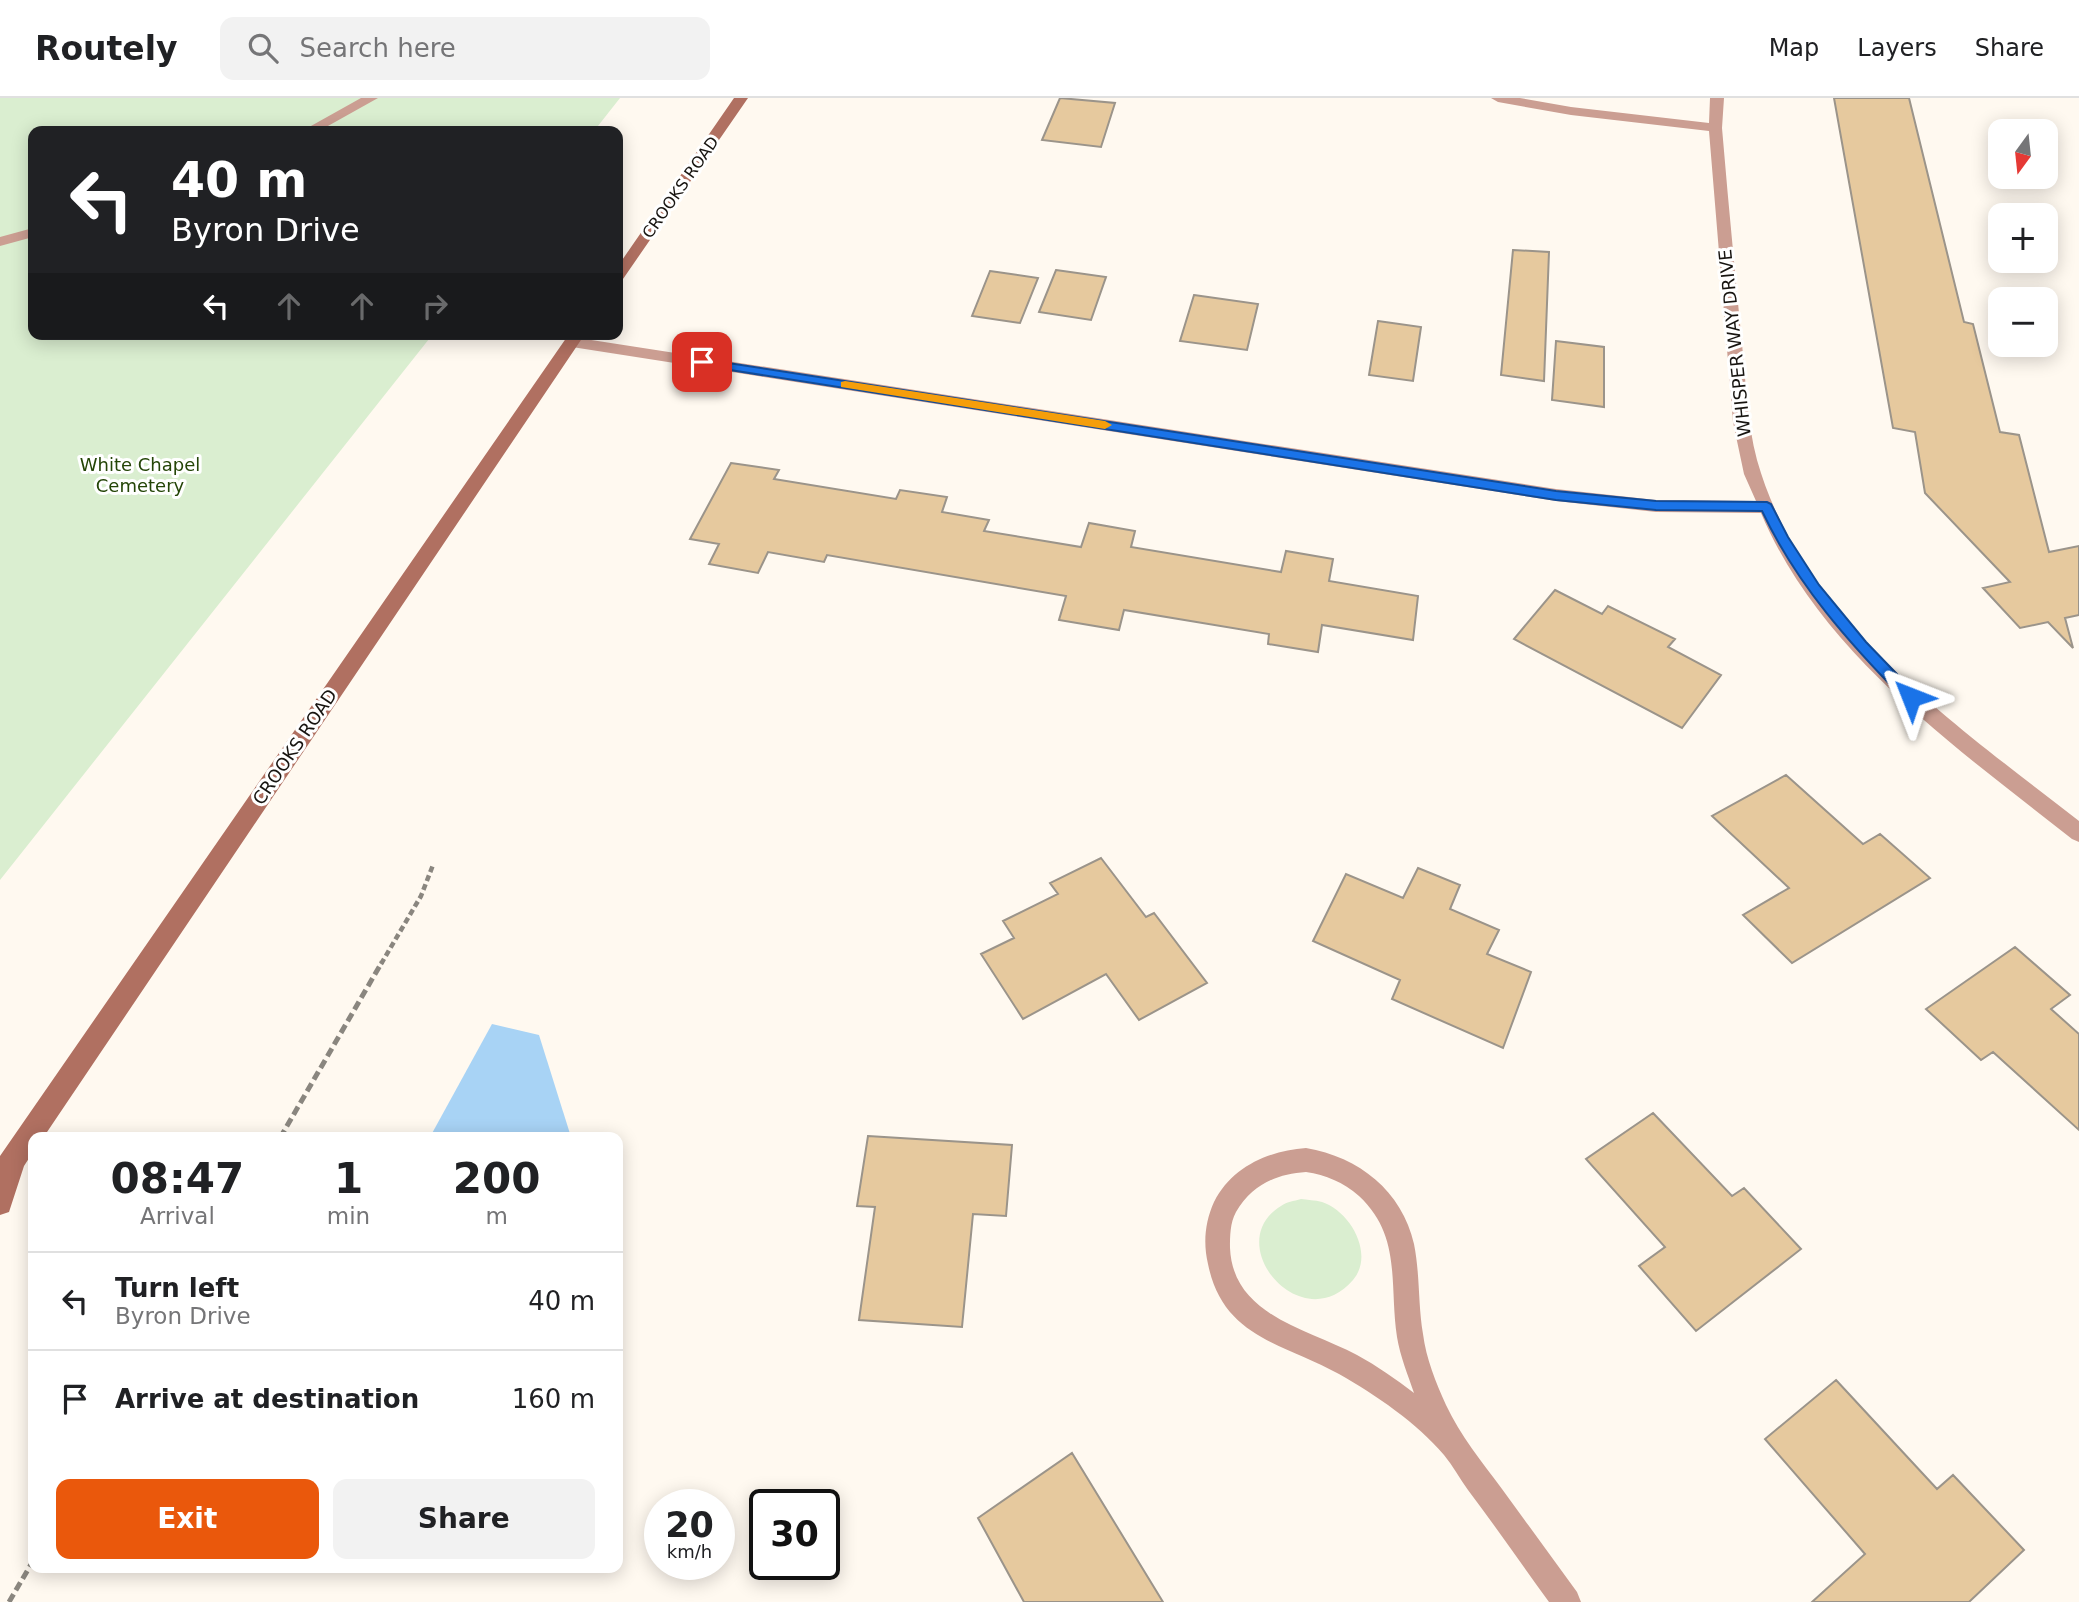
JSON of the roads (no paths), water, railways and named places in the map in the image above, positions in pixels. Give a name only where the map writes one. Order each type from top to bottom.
[{"type":"main road","name":"CROOKS ROAD","points":[[623,269],[741,98]]},
{"type":"main road","name":"CROOKS ROAD","points":[[29,1132],[574,340]]},
{"type":"main road","name":"CROOKS ROAD","points":[[0,1202],[6,1166],[28,1134]]},
{"type":"street","points":[[318,126],[370,98]]},
{"type":"street","points":[[1498,98],[1571,111],[1715,128]]},
{"type":"street","name":"WHISPER WAY DRIVE","points":[[1717,98],[1715,128],[1740,408],[1754,475],[1782,538],[1814,588],[1861,646],[1911,697],[2079,833]]},
{"type":"street","points":[[0,242],[28,234]]},
{"type":"street","points":[[587,340],[1556,495],[1656,506],[1767,507]]},
{"type":"street","points":[[1452,1444],[1405,1400],[1345,1363],[1269,1329],[1247,1314],[1231,1292],[1219,1263],[1217,1236],[1223,1211],[1234,1191],[1262,1168],[1294,1160],[1333,1166],[1370,1187],[1394,1221],[1403,1262],[1410,1338],[1426,1390],[1452,1444],[1567,1602]]},
{"type":"water","points":[[492,1024],[539,1035],[569,1132],[433,1132]]},
{"type":"park label","name":"White Chapel Cemetery","points":[[140,475]]}]
